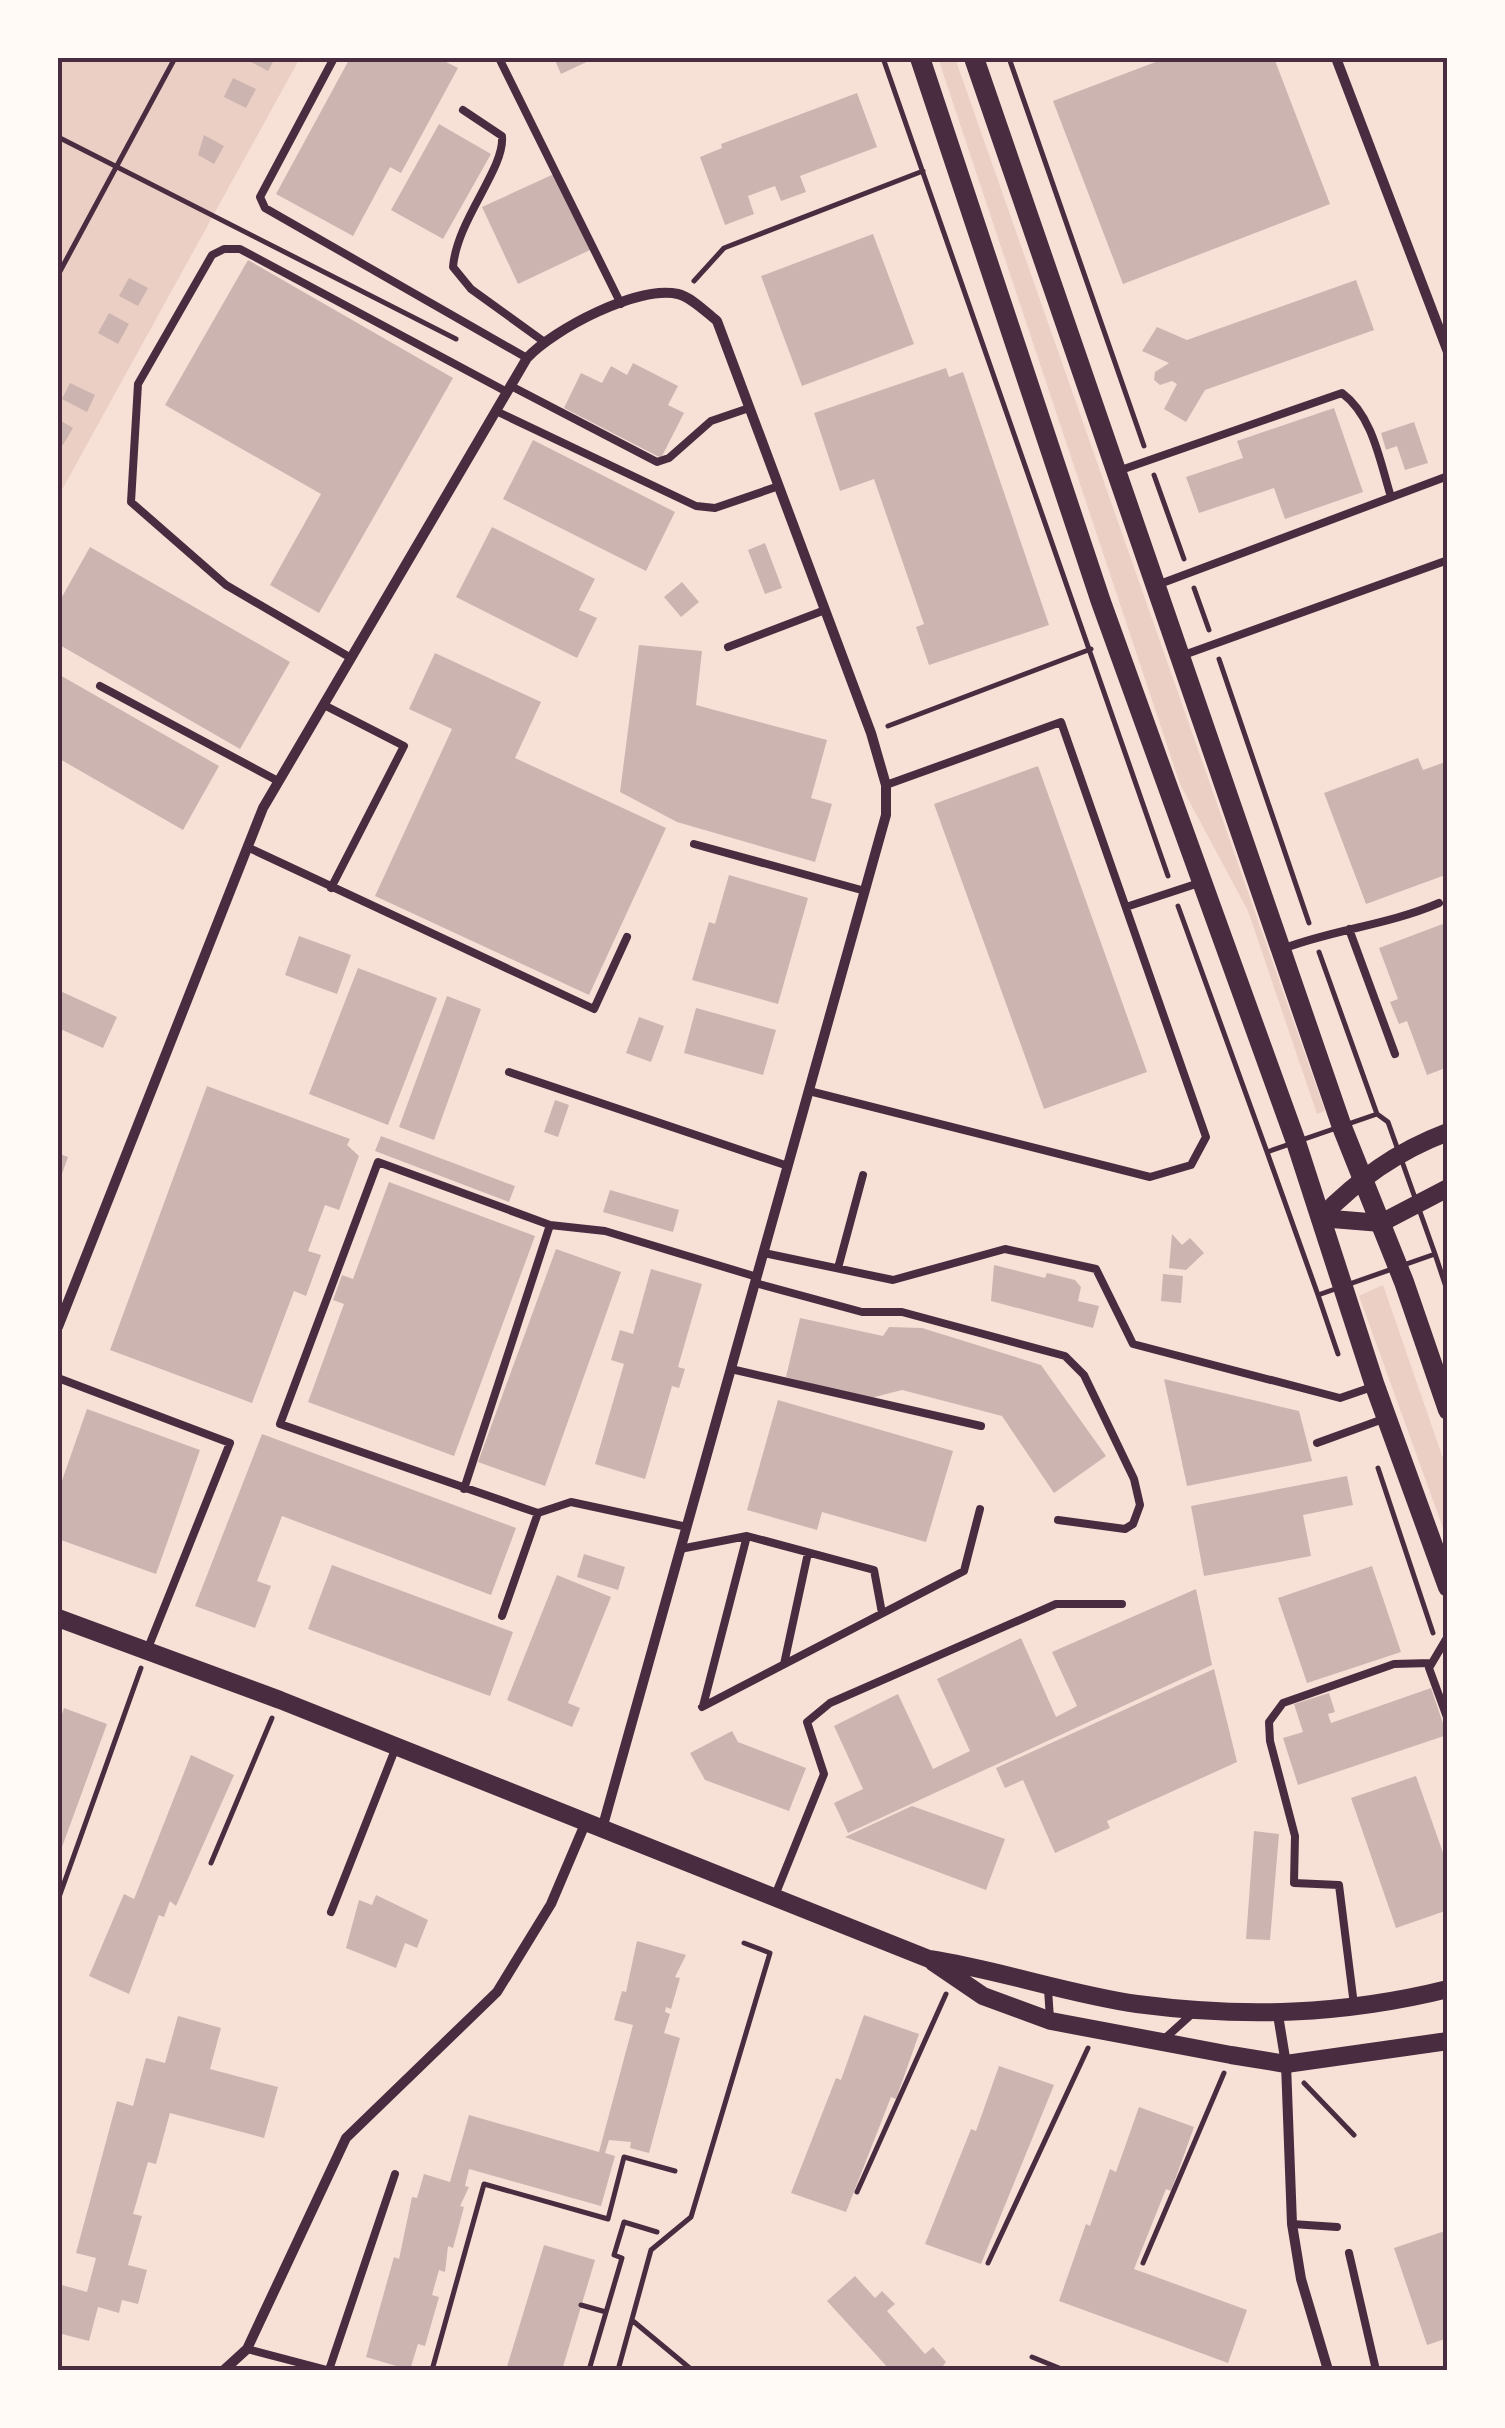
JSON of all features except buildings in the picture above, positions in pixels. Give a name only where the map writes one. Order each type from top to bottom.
[{"type":"main road","points":[[920,58],[1101,602],[1320,1218],[1374,1386],[1448,1587]]},
{"type":"main road","points":[[974,58],[1280,950],[1448,1410]]},
{"type":"street","points":[[1336,58],[1448,352]]},
{"type":"street","points":[[58,1327],[247,847],[278,782],[527,358],[542,341],[621,304],[658,292],[681,294],[717,320],[871,733],[886,784],[886,815],[680,1549],[593,1827],[552,1904],[497,1992],[346,2138],[247,2349],[224,2370]]},
{"type":"street","points":[[1320,1218],[1362,1176],[1400,1152],[1448,1132]]},
{"type":"street","points":[[1320,1218],[1380,1223],[1448,1188]]},
{"type":"street","points":[[58,1618],[280,1700],[928,1959],[983,1996],[1051,2021],[1159,2044],[1286,2064],[1448,2041]]},
{"type":"street","points":[[928,1959],[1004,1971],[1136,2003],[1278,2015],[1355,2010],[1448,1989]]},
{"type":"street","points":[[1278,2015],[1286,2064],[1292,2224],[1301,2279],[1328,2370]]},
{"type":"lane","points":[[334,58],[260,197],[266,208],[527,358]]},
{"type":"lane","points":[[499,58],[621,304]]},
{"type":"lane","points":[[463,110],[502,136],[503,151],[466,216],[453,267],[471,289],[542,341]]},
{"type":"lane","points":[[351,658],[226,584],[131,502],[138,384],[212,255],[224,248],[240,249],[658,462],[669,458],[711,421],[750,408]]},
{"type":"lane","points":[[1117,472],[1342,392],[1355,402],[1366,422],[1392,497]]},
{"type":"lane","points":[[496,411],[696,506],[715,508],[779,486]]},
{"type":"lane","points":[[1156,585],[1448,476]]},
{"type":"lane","points":[[1181,656],[1448,560]]},
{"type":"lane","points":[[728,647],[825,610]]},
{"type":"lane","points":[[100,686],[278,782]]},
{"type":"lane","points":[[324,704],[404,746],[332,888]]},
{"type":"lane","points":[[809,1091],[1150,1177],[1191,1164],[1206,1137],[1061,722],[886,784]]},
{"type":"lane","points":[[694,844],[865,891]]},
{"type":"lane","points":[[247,847],[594,1009],[627,937]]},
{"type":"lane","points":[[1126,907],[1202,882]]},
{"type":"lane","points":[[1280,950],[1349,929],[1391,922],[1439,902]]},
{"type":"lane","points":[[1349,929],[1396,1054]]},
{"type":"lane","points":[[509,1072],[788,1166]]},
{"type":"lane","points":[[686,1526],[571,1502],[538,1513],[280,1424],[378,1162],[550,1225],[605,1230],[862,1312],[902,1312],[1050,1350],[1076,1364],[1134,1479],[1140,1505],[1133,1524],[1126,1529],[1058,1520]]},
{"type":"lane","points":[[838,1268],[863,1175]]},
{"type":"lane","points":[[464,1488],[550,1225]]},
{"type":"lane","points":[[764,1252],[893,1280],[1005,1249],[1096,1269],[1133,1344],[1340,1398],[1374,1386]]},
{"type":"lane","points":[[731,1369],[981,1426]]},
{"type":"lane","points":[[58,1378],[230,1443],[146,1652]]},
{"type":"lane","points":[[1317,1443],[1386,1418]]},
{"type":"lane","points":[[747,1536],[702,1706],[964,1571],[980,1509]]},
{"type":"lane","points":[[502,1616],[538,1513]]},
{"type":"lane","points":[[680,1549],[747,1536],[874,1570],[882,1613]]},
{"type":"lane","points":[[784,1664],[808,1552]]},
{"type":"lane","points":[[774,1898],[824,1774],[807,1722],[830,1703],[1056,1604],[1122,1604]]},
{"type":"lane","points":[[1448,1636],[1430,1663],[1448,1720]]},
{"type":"lane","points":[[1355,2010],[1339,1885],[1294,1883],[1296,1836],[1269,1722],[1283,1703],[1394,1664],[1430,1663]]},
{"type":"lane","points":[[330,1912],[396,1746]]},
{"type":"lane","points":[[1049,1984],[1051,2021]]},
{"type":"lane","points":[[1159,2044],[1197,2009]]},
{"type":"lane","points":[[247,2349],[328,2370],[395,2174]]},
{"type":"lane","points":[[1292,2224],[1337,2227]]},
{"type":"lane","points":[[1349,2254],[1376,2370]]},
{"type":"path","points":[[58,274],[175,58]]},
{"type":"path","points":[[884,58],[1352,1394]]},
{"type":"path","points":[[58,137],[466,345]]},
{"type":"path","points":[[681,294],[724,248],[923,171]]},
{"type":"path","points":[[871,733],[1091,650]]},
{"type":"path","points":[[1361,1120],[1378,1114],[1388,1122],[1448,1293]]},
{"type":"path","points":[[1267,1152],[1275,1150]]},
{"type":"path","points":[[1318,1295],[1435,1254]]},
{"type":"path","points":[[1376,1463],[1438,1650]]},
{"type":"path","points":[[58,1900],[146,1652]]},
{"type":"path","points":[[211,1863],[280,1700]]},
{"type":"path","points":[[618,2370],[652,2250],[691,2216],[770,1953],[744,1942]]},
{"type":"path","points":[[858,2192],[954,1976]]},
{"type":"path","points":[[988,2263],[1096,2030]]},
{"type":"path","points":[[1143,2263],[1231,2056]]},
{"type":"path","points":[[1286,2064],[1354,2135]]},
{"type":"path","points":[[432,2370],[484,2184],[608,2219],[624,2158],[675,2171]]},
{"type":"path","points":[[589,2370],[622,2258],[614,2256],[624,2222],[657,2232]]},
{"type":"path","points":[[459,2226],[471,2229]]},
{"type":"path","points":[[582,2305],[606,2312]]},
{"type":"path","points":[[433,2318],[446,2322]]},
{"type":"path","points":[[632,2321],[692,2370]]},
{"type":"path","points":[[1032,2357],[1064,2370]]},
{"type":"shaded area","points":[[58,58],[300,58],[58,497]]},
{"type":"shaded area","points":[[938,58],[955,58],[1325,1111],[1317,1114],[1248,911],[1180,784]]},
{"type":"shaded area","points":[[1383,1285],[1447,1470],[1447,1539],[1359,1296]]}]
